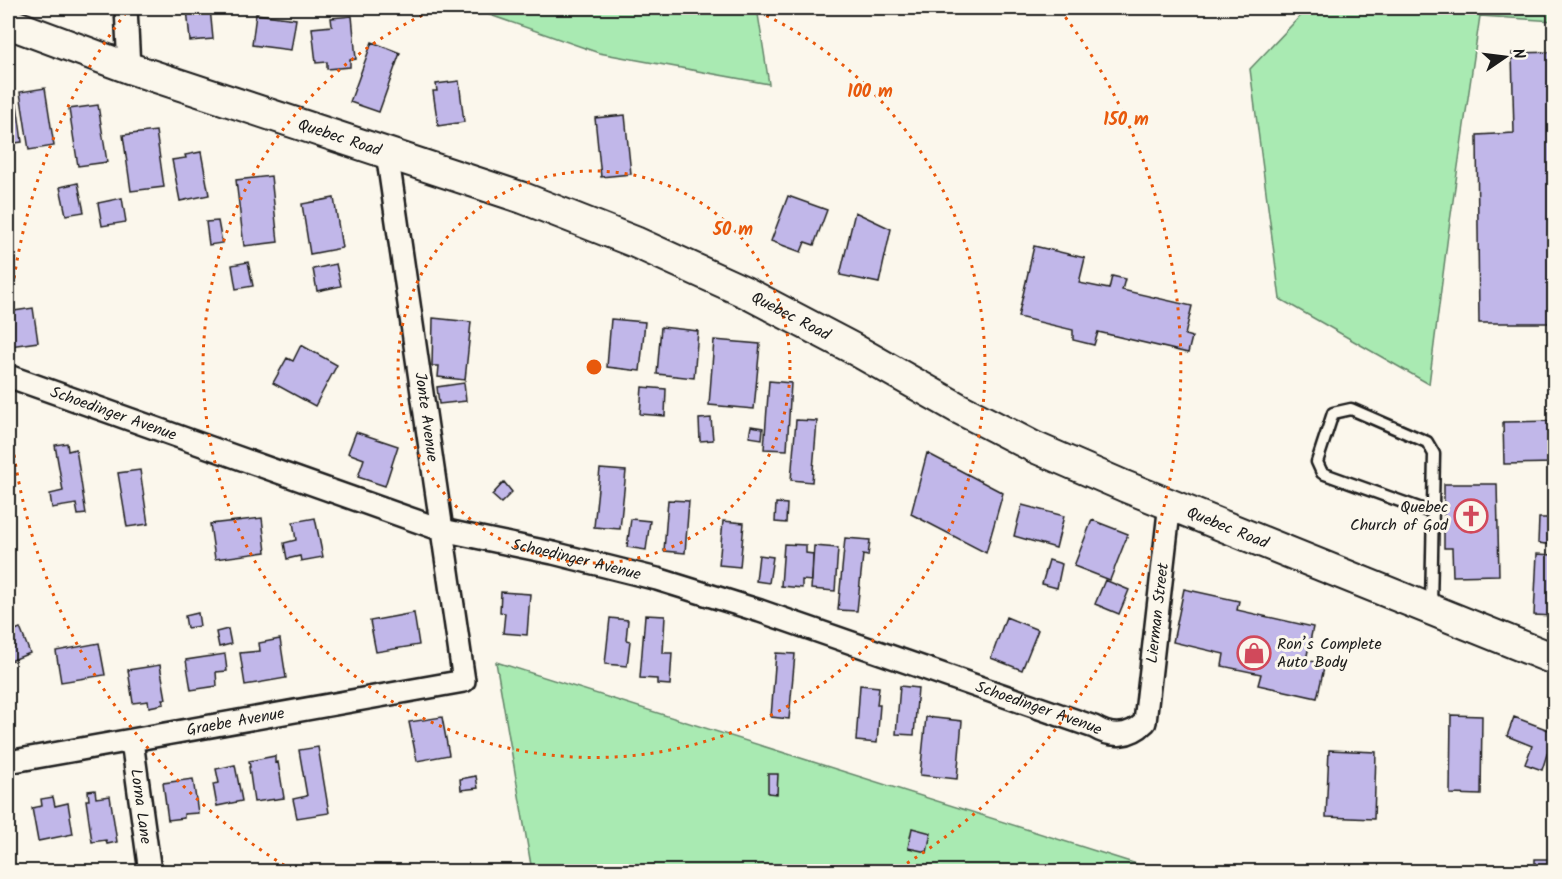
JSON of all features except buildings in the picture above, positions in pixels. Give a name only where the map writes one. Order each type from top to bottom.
[{"type":"street","points":[[126,8],[129,68]]},
{"type":"street","name":"Quebec Road","points":[[8,23],[129,68],[523,198],[635,242],[745,292],[852,348],[957,408],[1034,447],[1124,486],[1554,659]]},
{"type":"street","name":"Jonte Avenue","points":[[387,153],[464,681]]},
{"type":"street","name":"Schoedinger Avenue","points":[[8,376],[442,530],[553,553],[669,583],[760,611],[1094,727],[1103,733],[1115,735],[1131,732],[1144,722]]},
{"type":"street","name":"Lierman Street","points":[[1144,722],[1170,503]]},
{"type":"street","name":"Graebe Avenue","points":[[8,762],[464,681]]},
{"type":"street","name":"Lorna Lane","points":[[132,741],[150,872]]},
{"type":"lane","points":[[1431,610],[1433,513],[1434,454],[1427,442],[1351,409],[1333,413],[1317,462],[1322,473],[1433,513]]},
{"type":"green space","points":[[470,8],[757,8],[769,84],[599,53]]},
{"type":"green space","points":[[1308,8],[1554,8],[1554,21],[1480,16],[1429,384],[1280,299],[1250,69]]},
{"type":"green space","points":[[496,662],[1159,871],[532,871]]},
{"type":"place","name":"Quebec Church of God","points":[[1471,516]]},
{"type":"place","name":"Ron’s Complete Auto Body","points":[[1254,653]]}]
